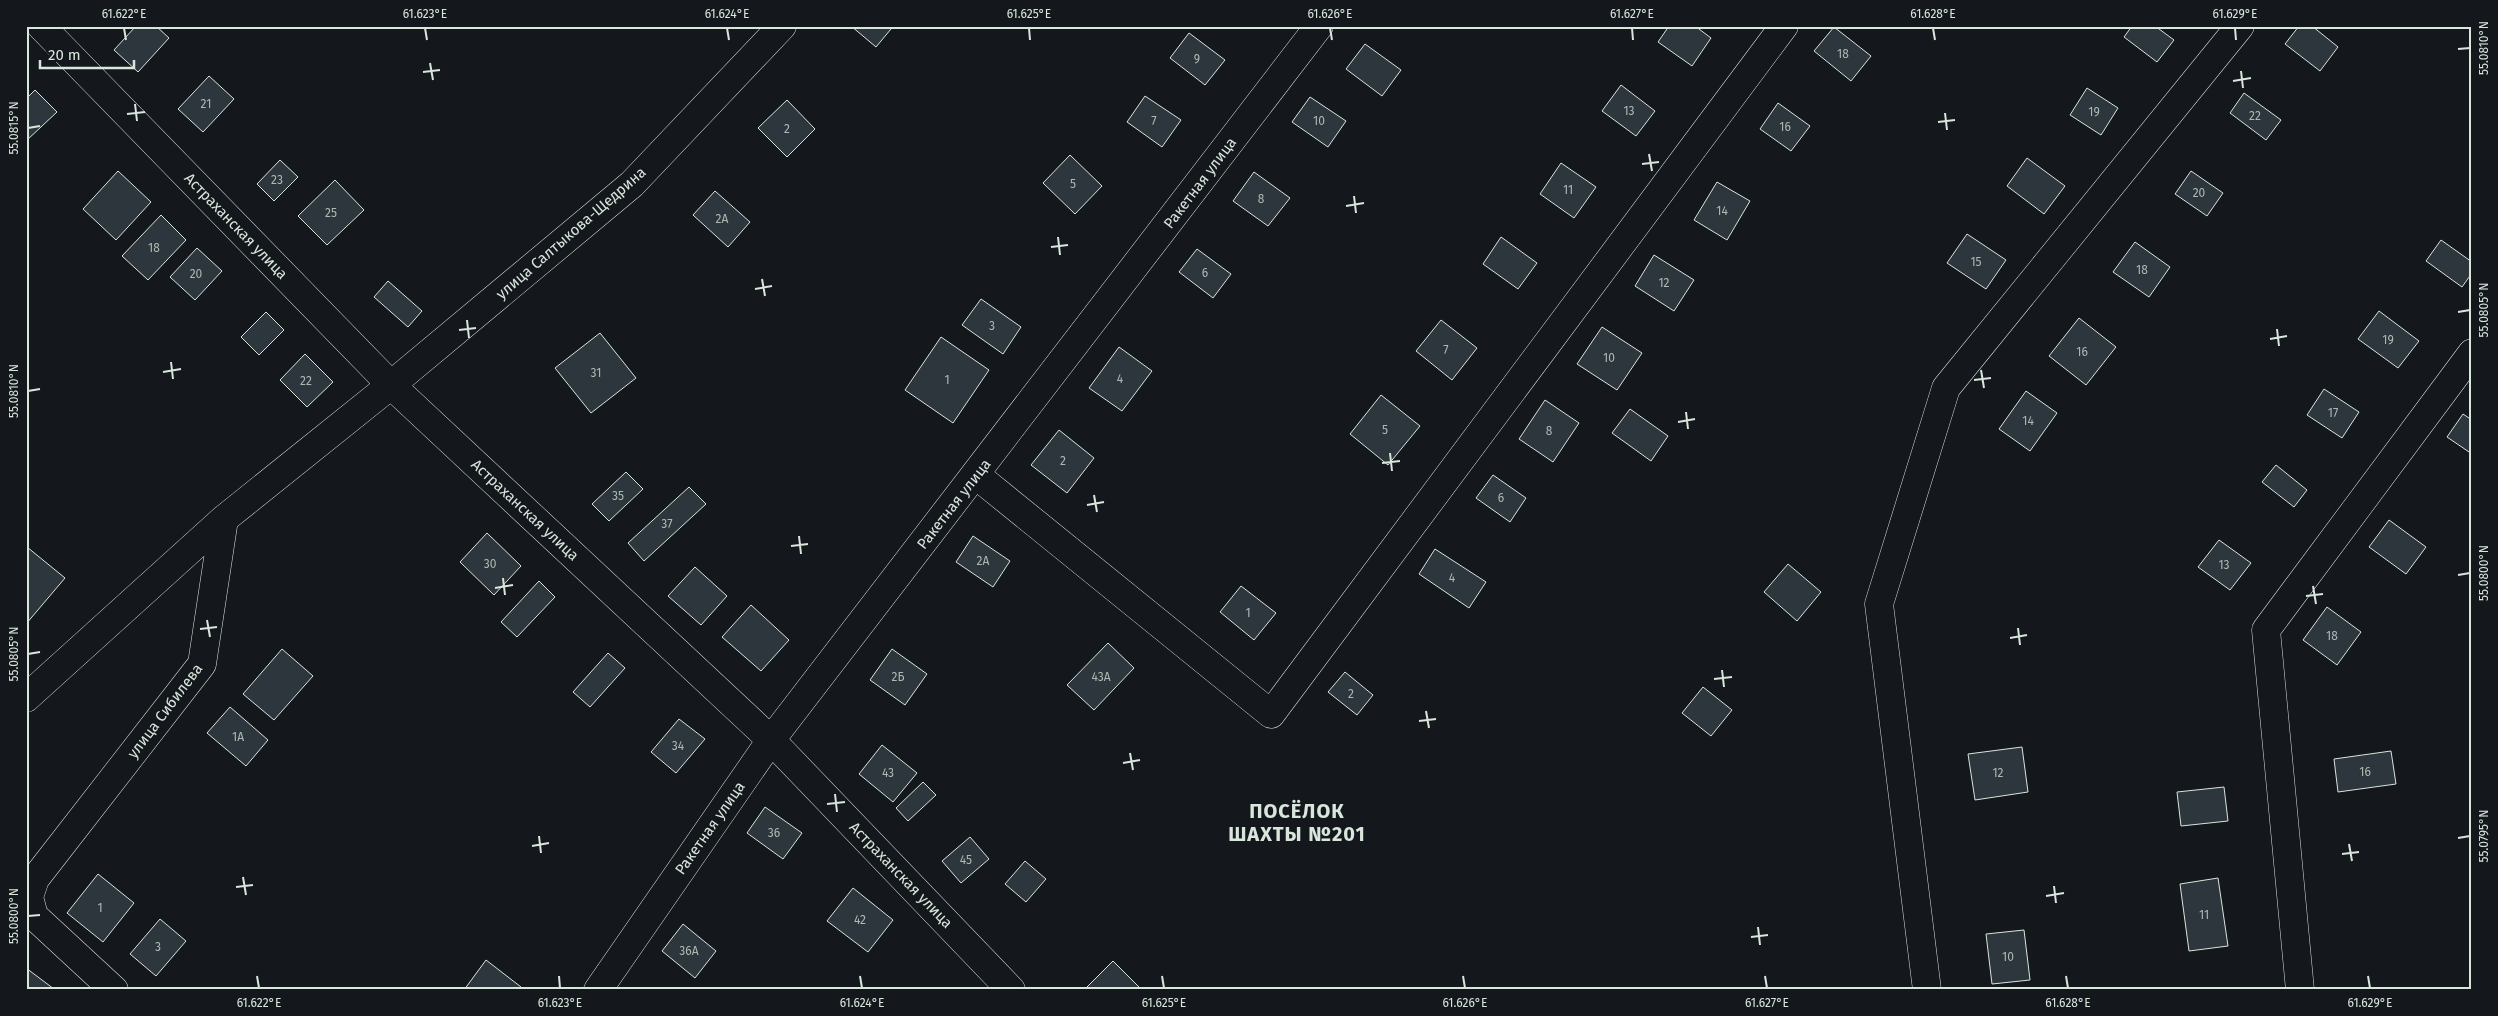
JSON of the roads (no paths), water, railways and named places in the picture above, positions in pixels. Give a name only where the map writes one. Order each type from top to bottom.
[{"type":"street","name":"Астраханская улица","points":[[41,26],[391,385],[771,740],[1011,990]]},
{"type":"street","name":"улица Салтыкова-Щедрина","points":[[391,385],[632,184],[782,26]]},
{"type":"street","name":"Ракетная улица","points":[[598,990],[771,740],[1319,26]]},
{"type":"street","points":[[976,475],[1271,714],[1784,26]]},
{"type":"street","points":[[1927,990],[1879,604],[1946,388],[2240,26]]},
{"type":"street","points":[[2300,990],[2266,630],[2472,353]]},
{"type":"street","points":[[26,698],[224,519],[391,385]]},
{"type":"street","name":"улица Сибилева","points":[[114,990],[34,916],[29,897],[35,879],[202,664],[224,519]]},
{"type":"district","name":"ПОСЁЛОК ШАХТЫ №201","points":[[1297,822]]}]
